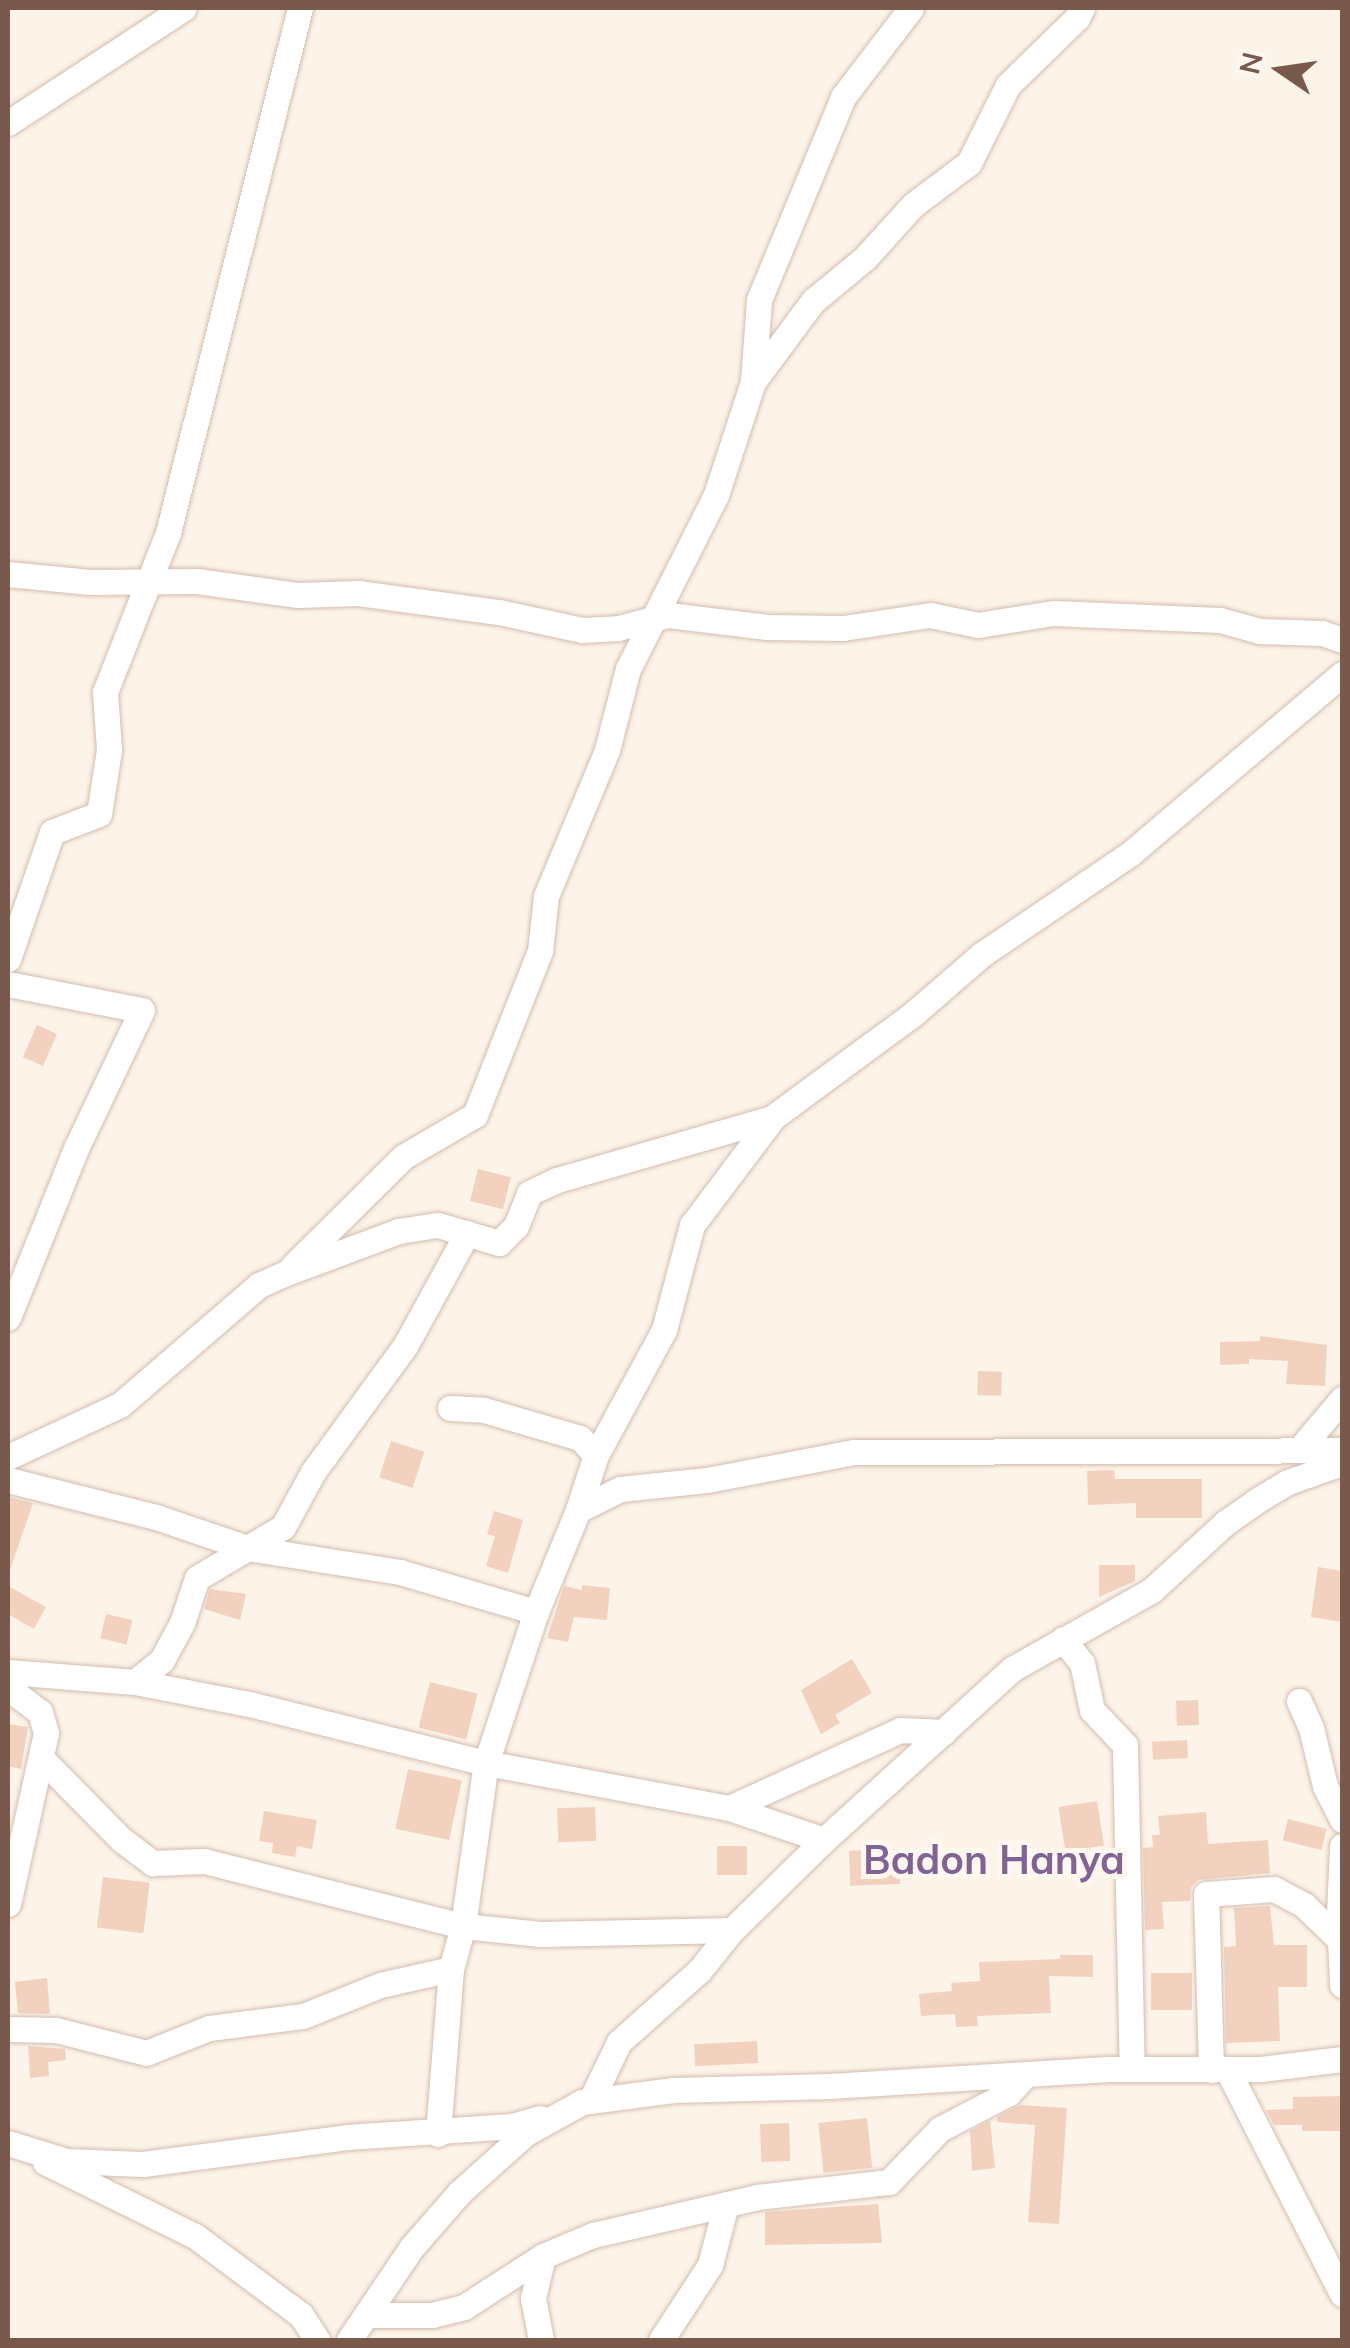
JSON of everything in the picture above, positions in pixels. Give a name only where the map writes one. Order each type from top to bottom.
[{"type":"street","points":[[8,122],[184,8]]},
{"type":"street","points":[[8,959],[52,832],[98,814],[110,750],[105,692],[168,534],[300,8]]},
{"type":"street","points":[[286,1273],[403,1158],[474,1115],[540,951],[546,896],[607,750],[628,670],[716,494],[753,382],[759,300],[843,96],[911,8]]},
{"type":"street","points":[[753,382],[812,301],[865,258],[913,205],[969,163],[1008,85],[1077,18],[1082,8]]},
{"type":"street","points":[[8,574],[90,582],[152,580],[268,588],[298,596],[358,593],[499,612],[582,630],[705,616],[767,626],[843,628],[930,615],[978,625],[1053,613],[1220,620],[1260,631],[1322,634],[1342,640]]},
{"type":"street","points":[[438,2134],[451,1969],[462,1926],[486,1763],[536,1612],[596,1455],[664,1330],[692,1225],[772,1118],[913,1014],[981,956],[1131,853],[1342,674]]},
{"type":"street","points":[[8,984],[142,1010],[77,1146],[8,1318]]},
{"type":"street","points":[[8,1457],[120,1405],[259,1285],[286,1273],[399,1231],[438,1225],[499,1243],[516,1226],[529,1193],[556,1180],[772,1118]]},
{"type":"street","points":[[135,1682],[162,1660],[182,1623],[197,1578],[283,1526],[313,1472],[405,1346],[467,1233]]},
{"type":"street","points":[[1299,1450],[1342,1399]]},
{"type":"street","points":[[450,1408],[484,1410],[580,1438],[596,1455]]},
{"type":"street","points":[[578,1510],[620,1489],[707,1480],[854,1452],[1342,1450]]},
{"type":"street","points":[[590,2100],[619,2042],[700,1971],[732,1930],[824,1840],[1012,1670],[1152,1590],[1224,1523],[1256,1501],[1288,1482],[1342,1463]]},
{"type":"street","points":[[8,1480],[156,1518],[247,1548],[400,1572],[536,1612]]},
{"type":"street","points":[[1063,1640],[1082,1662],[1092,1710],[1126,1744],[1132,2069]]},
{"type":"street","points":[[8,1672],[135,1682],[399,1738],[486,1763],[729,1808],[824,1840]]},
{"type":"street","points":[[8,1688],[40,1712],[46,1733],[8,1904]]},
{"type":"street","points":[[1299,1701],[1311,1728],[1324,1786],[1342,1820]]},
{"type":"street","points":[[729,1808],[900,1730],[944,1732]]},
{"type":"street","points":[[42,1759],[130,1848],[153,1863],[204,1861],[462,1926],[541,1934],[732,1930]]},
{"type":"street","points":[[1342,1846],[1342,1986]]},
{"type":"street","points":[[1340,1940],[1304,1905],[1274,1889],[1206,1894],[1219,2070],[1334,2266],[1342,2294]]},
{"type":"street","points":[[8,2030],[56,2030],[146,2053],[209,2028],[303,2016],[380,1985],[451,1969]]},
{"type":"street","points":[[11,2143],[66,2161],[142,2164],[347,2137],[438,2134],[512,2126],[590,2100],[673,2090],[830,2086],[1132,2069],[1219,2070],[1342,2059]]},
{"type":"street","points":[[366,2314],[432,2315],[464,2306],[543,2256],[592,2235],[726,2204],[889,2182],[940,2129],[1009,2094],[1026,2074]]},
{"type":"street","points":[[349,2340],[412,2247],[460,2192],[526,2134],[556,2114]]},
{"type":"street","points":[[11,2143],[103,2194],[195,2236],[301,2314],[317,2340]]},
{"type":"street","points":[[661,2340],[710,2265],[726,2204]]},
{"type":"street","points":[[541,2340],[534,2298],[543,2256]]},
{"type":"building","points":[[37,1025],[57,1034],[43,1066],[23,1057]]},
{"type":"building","points":[[478,1169],[511,1177],[503,1209],[470,1201]]},
{"type":"building","points":[[1260,1336],[1327,1345],[1325,1386],[1286,1384],[1288,1361],[1249,1359],[1249,1364],[1220,1365],[1220,1342],[1260,1341]]},
{"type":"building","points":[[978,1371],[1002,1372],[1001,1396],[977,1395]]},
{"type":"building","points":[[391,1441],[424,1452],[413,1488],[379,1477]]},
{"type":"building","points":[[1114,1470],[1115,1479],[1202,1479],[1202,1518],[1136,1518],[1136,1503],[1088,1505],[1087,1471]]},
{"type":"building","points":[[8,1497],[33,1503],[9,1573],[8,1572]]},
{"type":"building","points":[[494,1511],[523,1520],[508,1573],[486,1566],[495,1536],[487,1534]]},
{"type":"building","points":[[1099,1565],[1135,1565],[1135,1581],[1099,1597]]},
{"type":"building","points":[[1318,1567],[1342,1571],[1342,1622],[1311,1617]]},
{"type":"building","points":[[582,1585],[610,1588],[607,1620],[574,1617],[568,1642],[547,1638],[564,1586],[582,1590]]},
{"type":"building","points":[[8,1586],[46,1607],[34,1629],[8,1614]]},
{"type":"building","points":[[210,1589],[246,1594],[240,1620],[204,1609]]},
{"type":"building","points":[[106,1614],[132,1620],[127,1644],[100,1638]]},
{"type":"building","points":[[852,1659],[872,1693],[835,1715],[840,1723],[821,1734],[801,1690]]},
{"type":"building","points":[[430,1682],[478,1694],[466,1739],[419,1728]]},
{"type":"building","points":[[1198,1700],[1199,1725],[1177,1726],[1176,1701]]},
{"type":"building","points":[[8,1724],[28,1727],[21,1769],[8,1766]]},
{"type":"building","points":[[1187,1740],[1188,1758],[1153,1760],[1152,1742]]},
{"type":"building","points":[[408,1769],[462,1780],[449,1840],[395,1829]]},
{"type":"building","points":[[1097,1801],[1104,1845],[1066,1852],[1058,1807]]},
{"type":"building","points":[[595,1807],[596,1841],[558,1842],[557,1808]]},
{"type":"building","points":[[264,1811],[317,1820],[312,1849],[297,1846],[295,1857],[272,1853],[273,1843],[259,1841]]},
{"type":"building","points":[[1206,1812],[1208,1844],[1268,1840],[1270,1873],[1198,1880],[1191,1887],[1190,1901],[1162,1902],[1164,1929],[1145,1930],[1143,1848],[1153,1847],[1152,1835],[1160,1835],[1158,1816]]},
{"type":"building","points":[[1288,1819],[1327,1829],[1321,1850],[1283,1840]]},
{"type":"building","points":[[717,1846],[747,1846],[747,1875],[717,1875]]},
{"type":"building","points":[[899,1849],[900,1884],[850,1886],[849,1851]]},
{"type":"building","points":[[103,1877],[150,1883],[143,1933],[97,1928]]},
{"type":"building","points":[[1270,1906],[1274,1945],[1307,1945],[1307,1987],[1278,1987],[1280,2041],[1226,2043],[1224,1947],[1236,1946],[1234,1908]]},
{"type":"building","points":[[1060,1955],[1093,1955],[1093,1977],[1049,1976],[1051,2013],[977,2016],[978,2026],[956,2027],[955,2014],[921,2016],[919,1994],[952,1991],[951,1983],[980,1981],[979,1962],[1060,1959]]},
{"type":"building","points":[[1151,1973],[1192,1973],[1192,2010],[1151,2010]]},
{"type":"building","points":[[47,1978],[50,2014],[18,2013],[15,1982]]},
{"type":"building","points":[[757,2041],[758,2063],[695,2066],[694,2044]]},
{"type":"building","points":[[28,2046],[65,2049],[66,2060],[48,2062],[49,2076],[30,2078]]},
{"type":"building","points":[[1342,2096],[1342,2131],[1302,2131],[1302,2125],[1274,2125],[1266,2110],[1293,2109],[1293,2097]]},
{"type":"building","points":[[1020,2105],[1067,2108],[1059,2224],[1028,2222],[1035,2125],[997,2122],[997,2117]]},
{"type":"building","points":[[867,2118],[872,2168],[823,2173],[818,2123]]},
{"type":"building","points":[[990,2121],[995,2168],[972,2171],[970,2131]]},
{"type":"building","points":[[789,2123],[790,2161],[761,2162],[760,2124]]},
{"type":"building","points":[[878,2204],[882,2243],[765,2245],[765,2212]]},
{"type":"district","name":"Badon Hanya","points":[[994,1859]]}]
